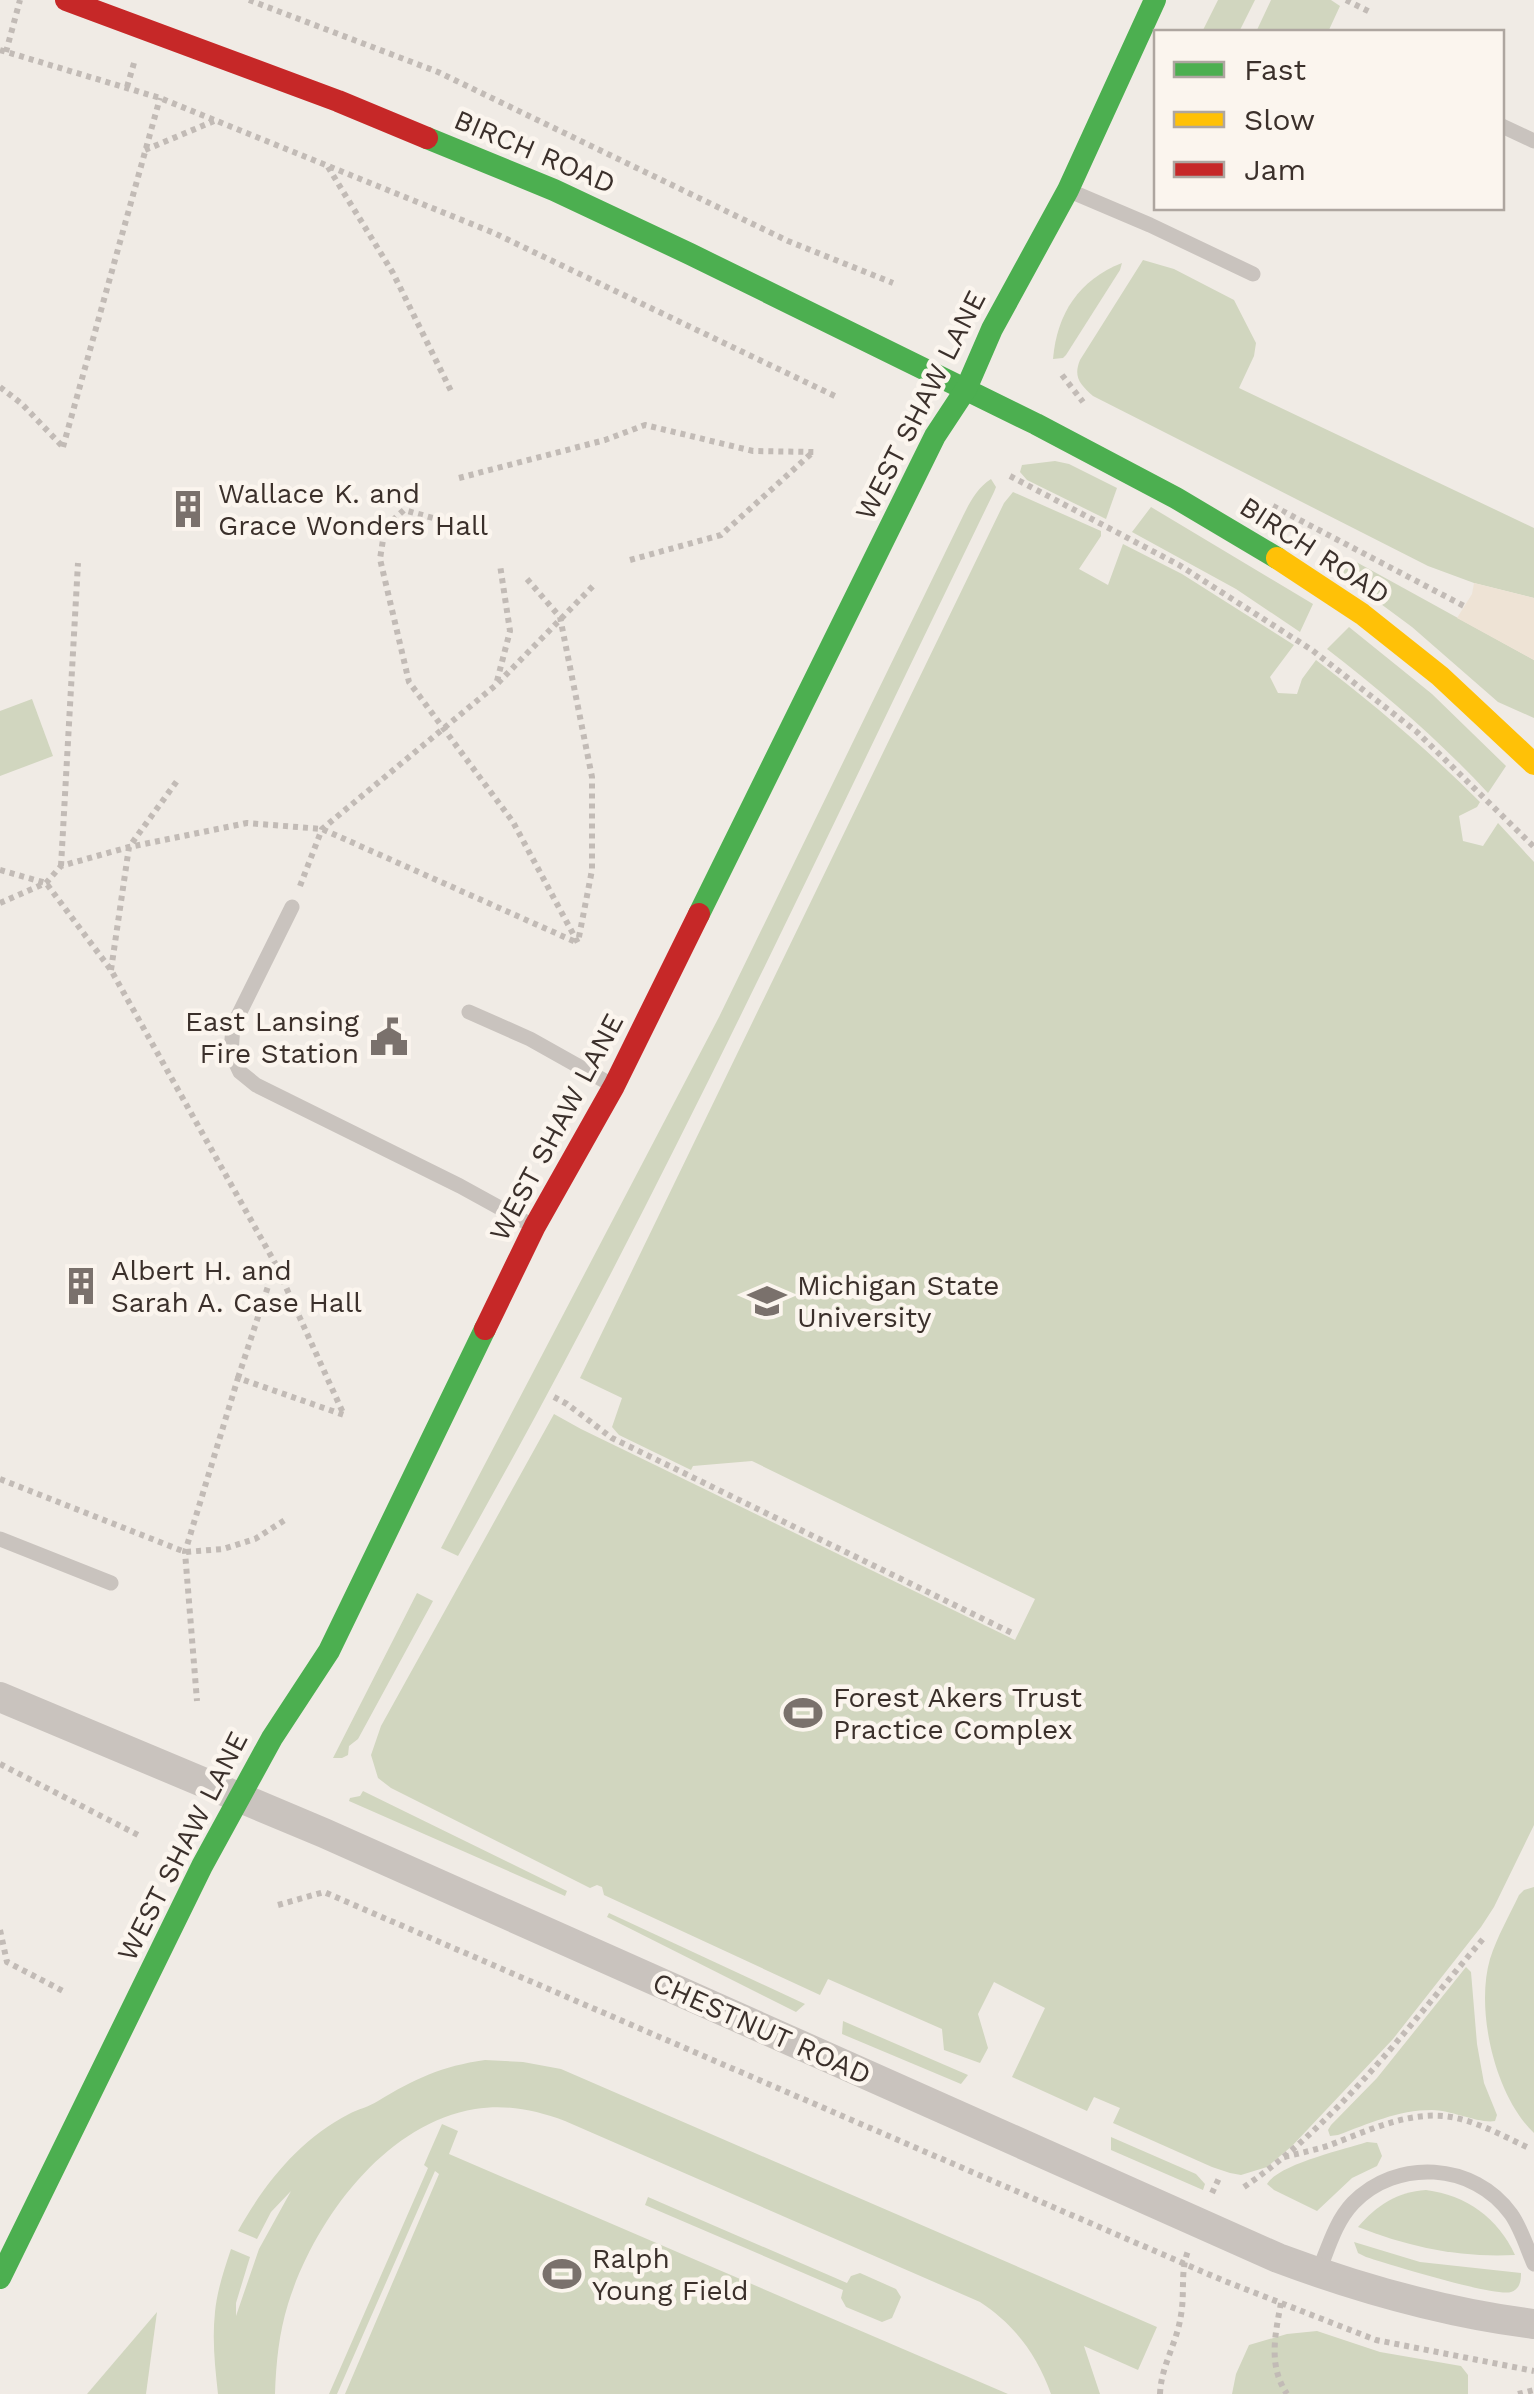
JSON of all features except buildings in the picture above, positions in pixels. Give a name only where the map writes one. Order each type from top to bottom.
[{"type":"street","name":"BIRCH ROAD","points":[[66,0],[338,101],[554,190],[1036,424],[1176,498],[1362,614],[1440,676],[1533,763]]},
{"type":"street","name":"WEST SHAW LANE","points":[[0,2278],[202,1866],[272,1738],[329,1650],[535,1226],[614,1086],[935,436],[966,389],[992,329],[1068,190],[1155,0]]},
{"type":"street","name":"CHESTNUT ROAD","points":[[0,1697],[342,1841],[1318,2272],[1392,2296],[1534,2324]]},
{"type":"lane","points":[[1504,127],[1534,142]]},
{"type":"lane","points":[[1068,190],[1252,274]]},
{"type":"lane","points":[[292,907],[233,1026],[231,1053],[240,1072],[256,1085],[535,1226]]},
{"type":"lane","points":[[469,1012],[530,1039],[614,1086]]},
{"type":"lane","points":[[0,1539],[111,1583]]},
{"type":"lane","points":[[1318,2272],[1337,2227],[1350,2206],[1368,2190],[1390,2180],[1434,2170],[1458,2175],[1488,2191],[1511,2214],[1534,2264]]},
{"type":"path","points":[[20,0],[3,51],[160,98],[494,232],[840,398]]},
{"type":"path","points":[[249,0],[438,72],[788,241],[893,283]]},
{"type":"path","points":[[1346,0],[1372,12]]},
{"type":"path","points":[[0,387],[63,447],[160,98]]},
{"type":"path","points":[[145,150],[215,120]]},
{"type":"path","points":[[328,166],[393,273],[452,394]]},
{"type":"path","points":[[458,478],[606,440],[645,425],[754,451],[814,452],[721,535],[630,560]]},
{"type":"path","points":[[1010,476],[1180,565],[1312,650],[1418,732],[1534,847]]},
{"type":"path","points":[[466,528],[404,510],[384,527],[380,559],[409,682],[513,822],[578,943]]},
{"type":"path","points":[[61,866],[78,564]]},
{"type":"path","points":[[496,685],[510,631],[500,564]]},
{"type":"path","points":[[527,580],[560,618],[592,777],[592,870],[578,943]]},
{"type":"path","points":[[292,907],[322,829],[496,685],[595,584]]},
{"type":"path","points":[[111,970],[129,846],[177,781]]},
{"type":"path","points":[[0,903],[46,883],[61,866],[129,846],[247,823],[322,829],[578,943]]},
{"type":"path","points":[[0,870],[46,883],[111,970],[275,1263],[344,1415],[238,1378]]},
{"type":"path","points":[[197,1701],[185,1552],[275,1263]]},
{"type":"path","points":[[554,1397],[612,1438],[1014,1634]]},
{"type":"path","points":[[0,1479],[185,1552],[224,1549],[255,1539],[288,1518]]},
{"type":"path","points":[[0,1764],[140,1836]]},
{"type":"path","points":[[278,1905],[324,1892],[1281,2303],[1376,2340],[1534,2371]]},
{"type":"path","points":[[0,1930],[6,1962],[63,1990]]},
{"type":"path","points":[[1244,2187],[1340,2106],[1483,1938]]},
{"type":"path","points":[[1283,2157],[1421,2116],[1449,2117],[1476,2124],[1531,2149]]},
{"type":"path","points":[[1160,2394],[1160,2378],[1181,2316],[1183,2264],[1220,2176]]},
{"type":"path","points":[[1281,2303],[1274,2364],[1287,2394]]},
{"type":"path","points":[[1518,2394],[1534,2390]]},
{"type":"green space","points":[[1218,0],[1255,0],[1240,30],[1203,30]]},
{"type":"green space","points":[[1271,0],[1331,0],[1340,6],[1329,30],[1257,30]]},
{"type":"green space","points":[[1143,260],[1174,269],[1234,300],[1256,343],[1239,388],[1534,528],[1534,598],[1428,566],[1093,396],[1079,380],[1080,360]]},
{"type":"green space","points":[[1122,263],[1066,355],[1053,359],[1059,327],[1073,300],[1094,279]]},
{"type":"green space","points":[[1055,461],[1117,488],[1106,519],[1027,480],[1020,472],[1022,465]]},
{"type":"green space","points":[[991,479],[996,487],[994,492],[668,1162],[458,1556],[441,1548],[719,1017],[966,511]]},
{"type":"green space","points":[[1013,492],[1101,531],[1079,569],[1108,585],[1123,544],[1182,574],[1294,645],[1270,677],[1278,693],[1297,694],[1316,660],[1401,728],[1480,802],[1459,816],[1463,841],[1483,846],[1498,823],[1534,862],[1534,1825],[1481,1927],[1393,2039],[1292,2146],[1267,2167],[1241,2175],[1212,2167],[1113,2123],[1120,2108],[1094,2097],[1087,2111],[1012,2077],[1045,2008],[994,1982],[978,2014],[988,2048],[980,2063],[944,2050],[942,2029],[828,1979],[820,1995],[604,1895],[602,1887],[590,1888],[391,1788],[378,1778],[371,1755],[381,1726],[554,1414],[1015,1640],[1035,1599],[752,1461],[693,1466],[691,1470],[619,1435],[612,1427],[622,1398],[580,1378],[1004,503]]},
{"type":"green space","points":[[1151,507],[1313,604],[1300,632],[1236,589],[1132,532]]},
{"type":"green space","points":[[1349,558],[1534,660],[1534,718],[1498,702],[1412,627],[1339,573]]},
{"type":"green space","points":[[1349,627],[1432,694],[1506,766],[1488,793],[1410,718],[1327,649]]},
{"type":"green space","points":[[32,699],[53,756],[0,776],[0,711]]},
{"type":"green space","points":[[417,1593],[433,1601],[358,1739],[349,1746],[348,1755],[333,1758]]},
{"type":"green space","points":[[363,1791],[567,1891],[565,1896],[349,1801]]},
{"type":"green space","points":[[1534,1887],[1534,2133],[1520,2117],[1499,2075],[1485,2002],[1486,1980],[1496,1943],[1519,1895]]},
{"type":"green space","points":[[609,1913],[805,2004],[796,2012],[607,1917]]},
{"type":"green space","points":[[1466,1967],[1471,1972],[1477,2044],[1484,2083],[1497,2115],[1495,2121],[1419,2111],[1330,2136],[1331,2125],[1377,2078]]},
{"type":"green space","points":[[843,2021],[968,2075],[961,2084],[842,2034]]},
{"type":"green space","points":[[485,2060],[561,2069],[1157,2327],[1138,2370],[1084,2346],[1100,2394],[1051,2394],[1023,2342],[980,2302],[565,2121],[498,2107],[442,2118],[411,2134],[357,2181],[315,2241],[300,2272],[282,2326],[275,2394],[218,2394],[215,2312],[231,2249],[250,2257],[236,2303],[236,2316],[259,2249],[291,2191],[271,2212],[257,2239],[238,2231],[259,2196],[299,2150],[331,2124],[429,2074]]},
{"type":"green space","name":"Ralph Young Field","points":[[442,2124],[458,2131],[449,2154],[1008,2394],[345,2394],[439,2174],[435,2171],[337,2394],[329,2394],[428,2168],[424,2165]]},
{"type":"green space","points":[[1111,2137],[1196,2174],[1205,2184],[1203,2190],[1111,2150]]},
{"type":"green space","points":[[1367,2142],[1377,2143],[1382,2156],[1377,2166],[1352,2178],[1317,2211],[1267,2184],[1298,2164]]},
{"type":"green space","points":[[1426,2190],[1454,2197],[1479,2210],[1500,2230],[1515,2255],[1435,2250],[1358,2227],[1388,2201]]},
{"type":"green space","points":[[648,2197],[847,2283],[851,2276],[860,2273],[896,2289],[901,2297],[892,2318],[882,2322],[846,2307],[841,2298],[843,2290],[645,2205]]},
{"type":"green space","points":[[1354,2242],[1420,2262],[1521,2273],[1520,2282],[1511,2292],[1463,2285],[1366,2257],[1358,2253]]},
{"type":"green space","points":[[157,2312],[146,2394],[87,2394]]},
{"type":"green space","points":[[1317,2331],[1380,2352],[1461,2366],[1468,2375],[1468,2394],[1232,2394],[1249,2345],[1287,2334]]},
{"type":"shaded area","points":[[1474,583],[1534,598],[1534,660],[1457,618],[1472,594]]},
{"type":"traffic: fast","points":[[699,914],[935,436],[966,389],[992,329],[1068,190],[1155,0]]},
{"type":"traffic: fast","points":[[427,138],[554,190],[1036,424],[1176,498],[1277,558]]},
{"type":"traffic: fast","points":[[0,2278],[202,1866],[272,1738],[329,1651],[485,1329]]},
{"type":"traffic: slow","points":[[1277,558],[1362,614],[1440,676],[1534,764]]},
{"type":"traffic: jam","points":[[66,0],[427,138]]},
{"type":"traffic: jam","points":[[485,1329],[535,1226],[614,1086],[699,914]]},
{"type":"place","name":"Wallace K. and Grace Wonders Hall","points":[[188,509]]},
{"type":"place","name":"East Lansing Fire Station","points":[[389,1037]]},
{"type":"place","name":"Albert H. and Sarah A. Case Hall","points":[[81,1286]]},
{"type":"place","name":"Michigan State University","points":[[767,1301]]},
{"type":"place","name":"Forest Akers Trust Practice Complex","points":[[803,1713]]},
{"type":"place","name":"Ralph Young Field","points":[[562,2274]]}]
